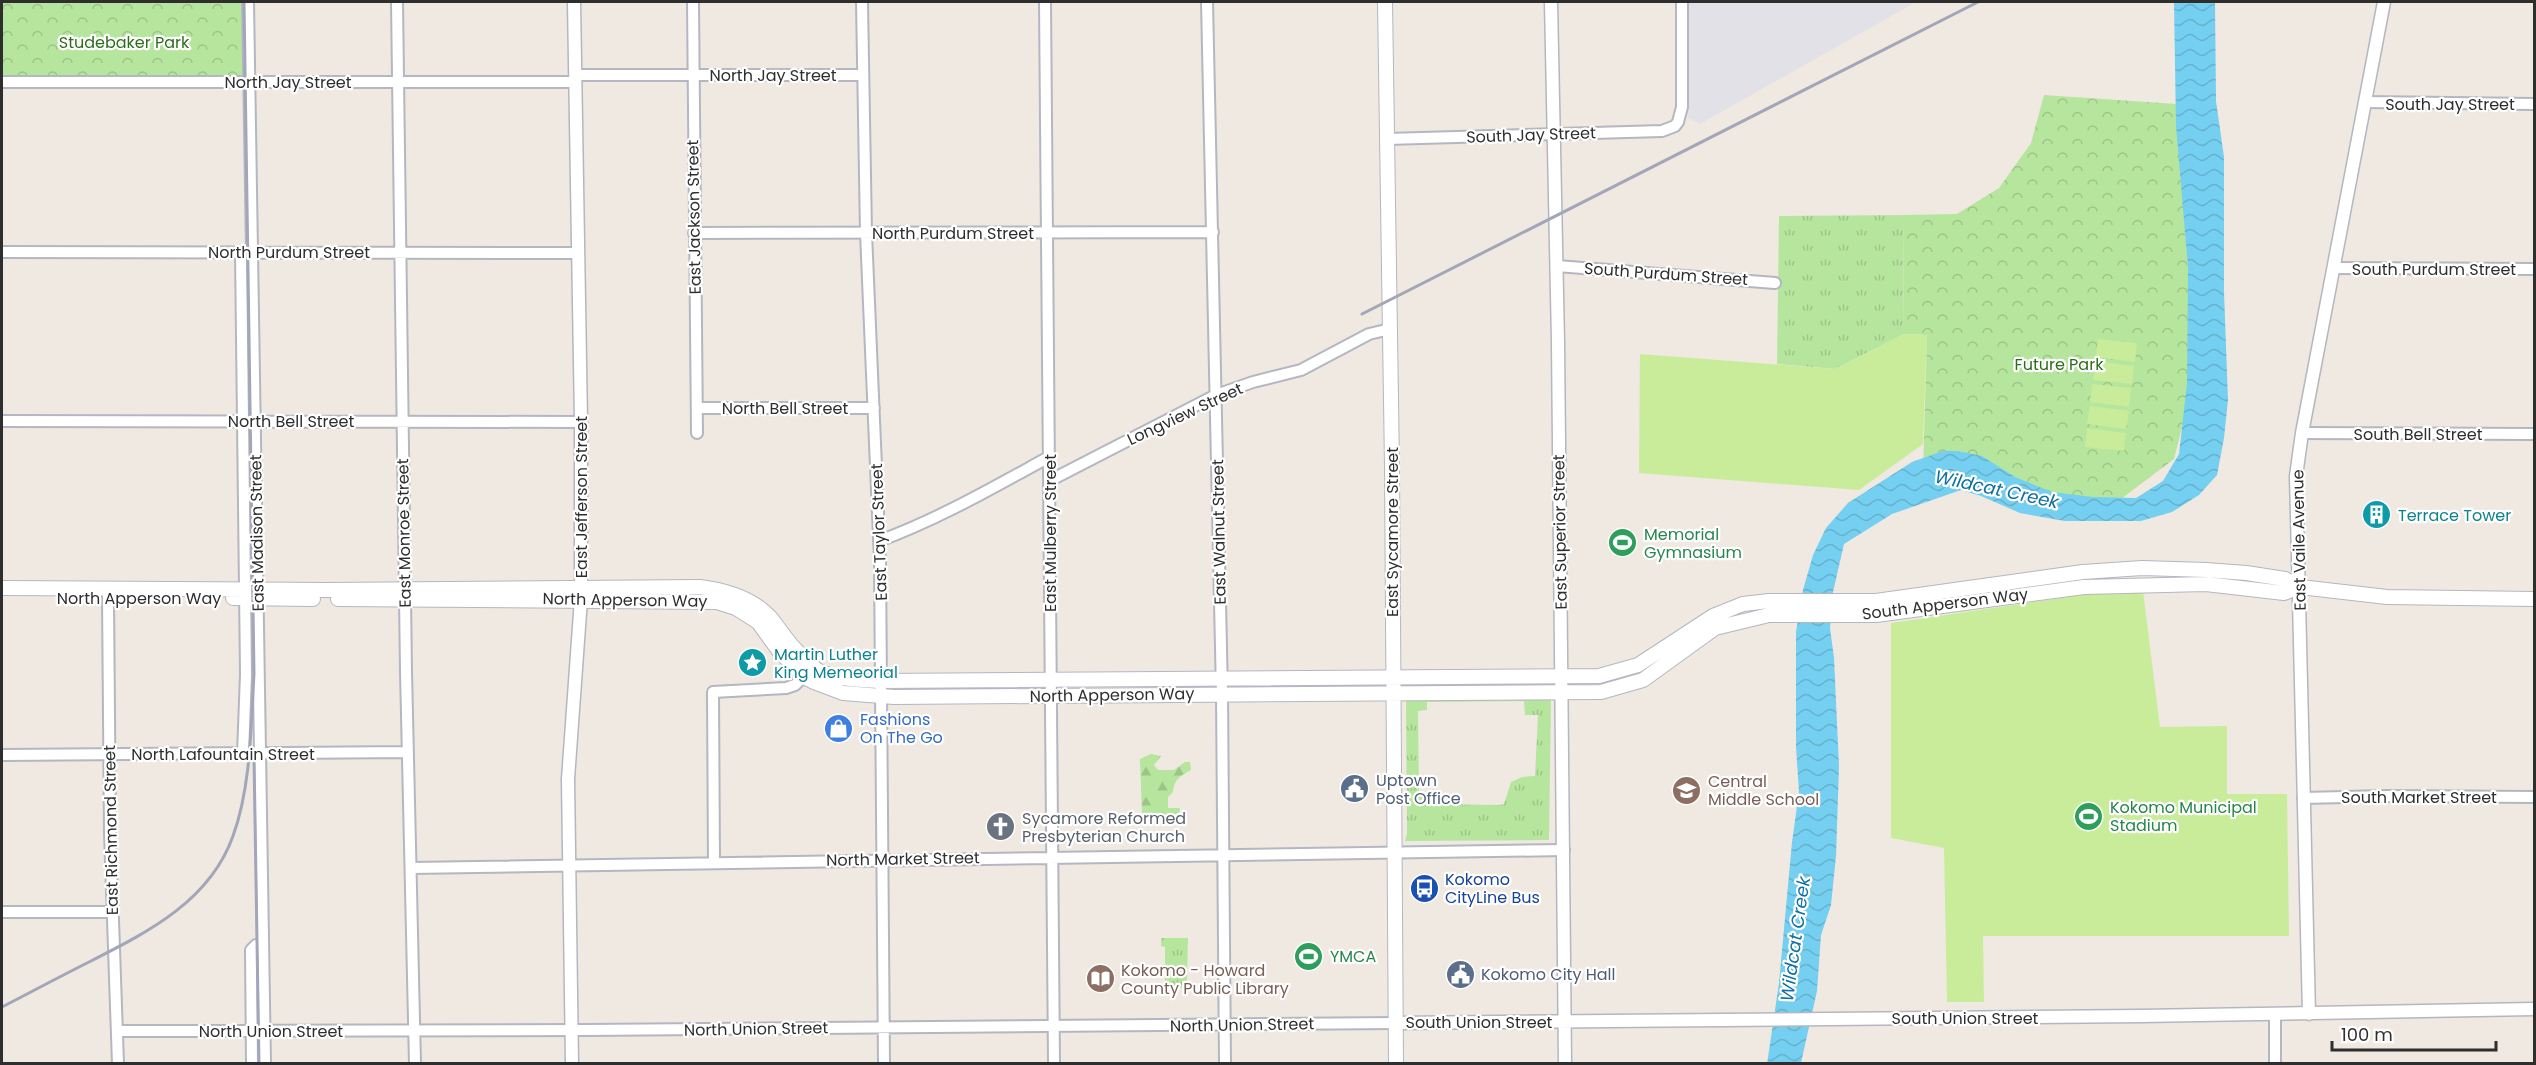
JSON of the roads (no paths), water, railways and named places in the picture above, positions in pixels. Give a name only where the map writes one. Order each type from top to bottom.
[{"type":"main road","name":"East Sycamore Street","points":[[1385,2],[1394,692],[1396,1064]]},
{"type":"main road","name":"South Apperson Way","points":[[1393,676],[1599,676],[1638,665],[1723,611],[1743,604],[1769,608],[1870,608],[2084,587],[2206,584],[2284,593],[2300,586],[2386,597],[2535,599]]},
{"type":"main road","name":"North Apperson Way","points":[[2,597],[581,594],[699,587],[717,589],[737,596],[769,616],[808,671],[843,693],[883,697],[1394,692]]},
{"type":"main road","name":"North Apperson Way","points":[[2,588],[251,594]]},
{"type":"main road","name":"South Apperson Way","points":[[1394,692],[1601,692],[1628,686],[1643,680],[1715,628],[1769,608]]},
{"type":"main road","name":"North Apperson Way","points":[[808,671],[817,670],[844,678],[882,681],[1393,676]]},
{"type":"street","name":"East Madison Street","points":[[243,754],[251,594],[255,421],[248,2]]},
{"type":"street","name":"East Monroe Street","points":[[397,2],[405,594],[415,1064]]},
{"type":"street","name":"East Jefferson Street","points":[[572,1064],[568,779],[581,594],[581,422],[574,2]]},
{"type":"street","name":"East Jackson Street","points":[[693,2],[697,433]]},
{"type":"street","name":"East Taylor Street","points":[[862,2],[866,233],[883,697],[884,1064]]},
{"type":"street","name":"East Mulberry Street","points":[[1045,2],[1054,1064]]},
{"type":"street","name":"East Walnut Street","points":[[1207,2],[1222,694],[1225,1064]]},
{"type":"street","name":"East Superior Street","points":[[1551,2],[1563,692],[1565,1064]]},
{"type":"street","name":"South Jay Street","points":[[1387,139],[1662,131],[1675,126],[1682,107],[1682,2]]},
{"type":"street","name":"East Vaile Avenue","points":[[2309,1014],[2296,476],[2302,433],[2384,2]]},
{"type":"street","name":"North Jay Street","points":[[2,82],[398,82],[692,75],[863,75]]},
{"type":"street","name":"South Jay Street","points":[[2365,102],[2535,104]]},
{"type":"street","name":"North Purdum Street","points":[[694,233],[1213,232]]},
{"type":"street","name":"North Purdum Street","points":[[2,252],[577,253]]},
{"type":"street","name":"East Madison Street","points":[[241,252],[242,421],[261,753],[260,945],[265,1064]]},
{"type":"street","name":"South Purdum Street","points":[[1557,266],[1775,283]]},
{"type":"street","name":"South Purdum Street","points":[[2334,268],[2535,269]]},
{"type":"street","name":"Longview Street","points":[[1049,481],[1216,395],[1253,382],[1301,370],[1369,334],[1390,329]]},
{"type":"street","name":"North Bell Street","points":[[697,408],[874,408]]},
{"type":"street","name":"North Bell Street","points":[[2,421],[581,422]]},
{"type":"street","name":"South Bell Street","points":[[2302,433],[2535,434]]},
{"type":"street","points":[[879,541],[906,531],[966,502],[1049,457]]},
{"type":"street","name":"East Richmond Street","points":[[108,597],[112,912],[118,1064]]},
{"type":"street","points":[[714,862],[713,692],[786,688],[795,685],[808,671]]},
{"type":"street","name":"North Lafountain Street","points":[[2,755],[408,752]]},
{"type":"street","name":"South Market Street","points":[[2303,798],[2535,797]]},
{"type":"street","points":[[1395,852],[1564,850]]},
{"type":"street","name":"North Market Street","points":[[411,868],[1395,852]]},
{"type":"street","points":[[2,912],[112,912]]},
{"type":"street","name":"East Madison Street","points":[[252,1064],[251,950],[260,945]]},
{"type":"street","name":"South Union Street","points":[[1396,1023],[2535,1010]]},
{"type":"street","points":[[2275,1014],[2275,1064]]},
{"type":"street","name":"North Union Street","points":[[117,1031],[1053,1027],[1396,1023]]},
{"type":"water","name":"Wildcat Creek","points":[[2174,2],[2215,2],[2216,101],[2224,157],[2224,292],[2228,400],[2217,475],[2199,495],[2172,512],[2141,521],[2065,521],[2020,513],[1961,490],[1892,514],[1844,544],[1833,592],[1830,628],[1834,658],[1839,766],[1836,856],[1831,905],[1821,935],[1817,991],[1801,1063],[1767,1064],[1779,983],[1799,792],[1796,747],[1796,632],[1803,590],[1813,555],[1826,528],[1848,503],[1912,462],[1943,451],[1958,451],[1982,456],[2015,477],[2052,492],[2093,497],[2136,498],[2163,481],[2179,454],[2187,383],[2188,268],[2176,126]]},
{"type":"railway","points":[[2,1007],[134,938],[175,912],[209,879],[223,859],[239,817],[247,777],[254,674],[244,2]]},
{"type":"railway","points":[[1362,314],[1978,2]]},
{"type":"railway","points":[[254,757],[259,1064]]},
{"type":"place","name":"Terrace Tower","points":[[2377,515]]},
{"type":"place","name":"Memorial Gymnasium","points":[[1623,543]]},
{"type":"place","name":"Martin Luther King Memeorial","points":[[753,663]]},
{"type":"place","name":"Fashions On The Go","points":[[839,728]]},
{"type":"place","name":"Uptown Post Office","points":[[1355,789]]},
{"type":"place","name":"Central Middle School","points":[[1687,790]]},
{"type":"place","name":"Kokomo Municipal Stadium","points":[[2089,816]]},
{"type":"place","name":"Sycamore Reformed Presbyterian Church","points":[[1001,827]]},
{"type":"place","name":"Kokomo CityLine Bus","points":[[1424,888]]},
{"type":"place","name":"YMCA","points":[[1309,956]]},
{"type":"place","name":"Kokomo City Hall","points":[[1460,974]]},
{"type":"place","name":"Kokomo - Howard County Public Library","points":[[1100,979]]},
{"type":"park label","name":"Studebaker Park","points":[[124,42]]},
{"type":"park label","name":"Future Park","points":[[2059,364]]}]
